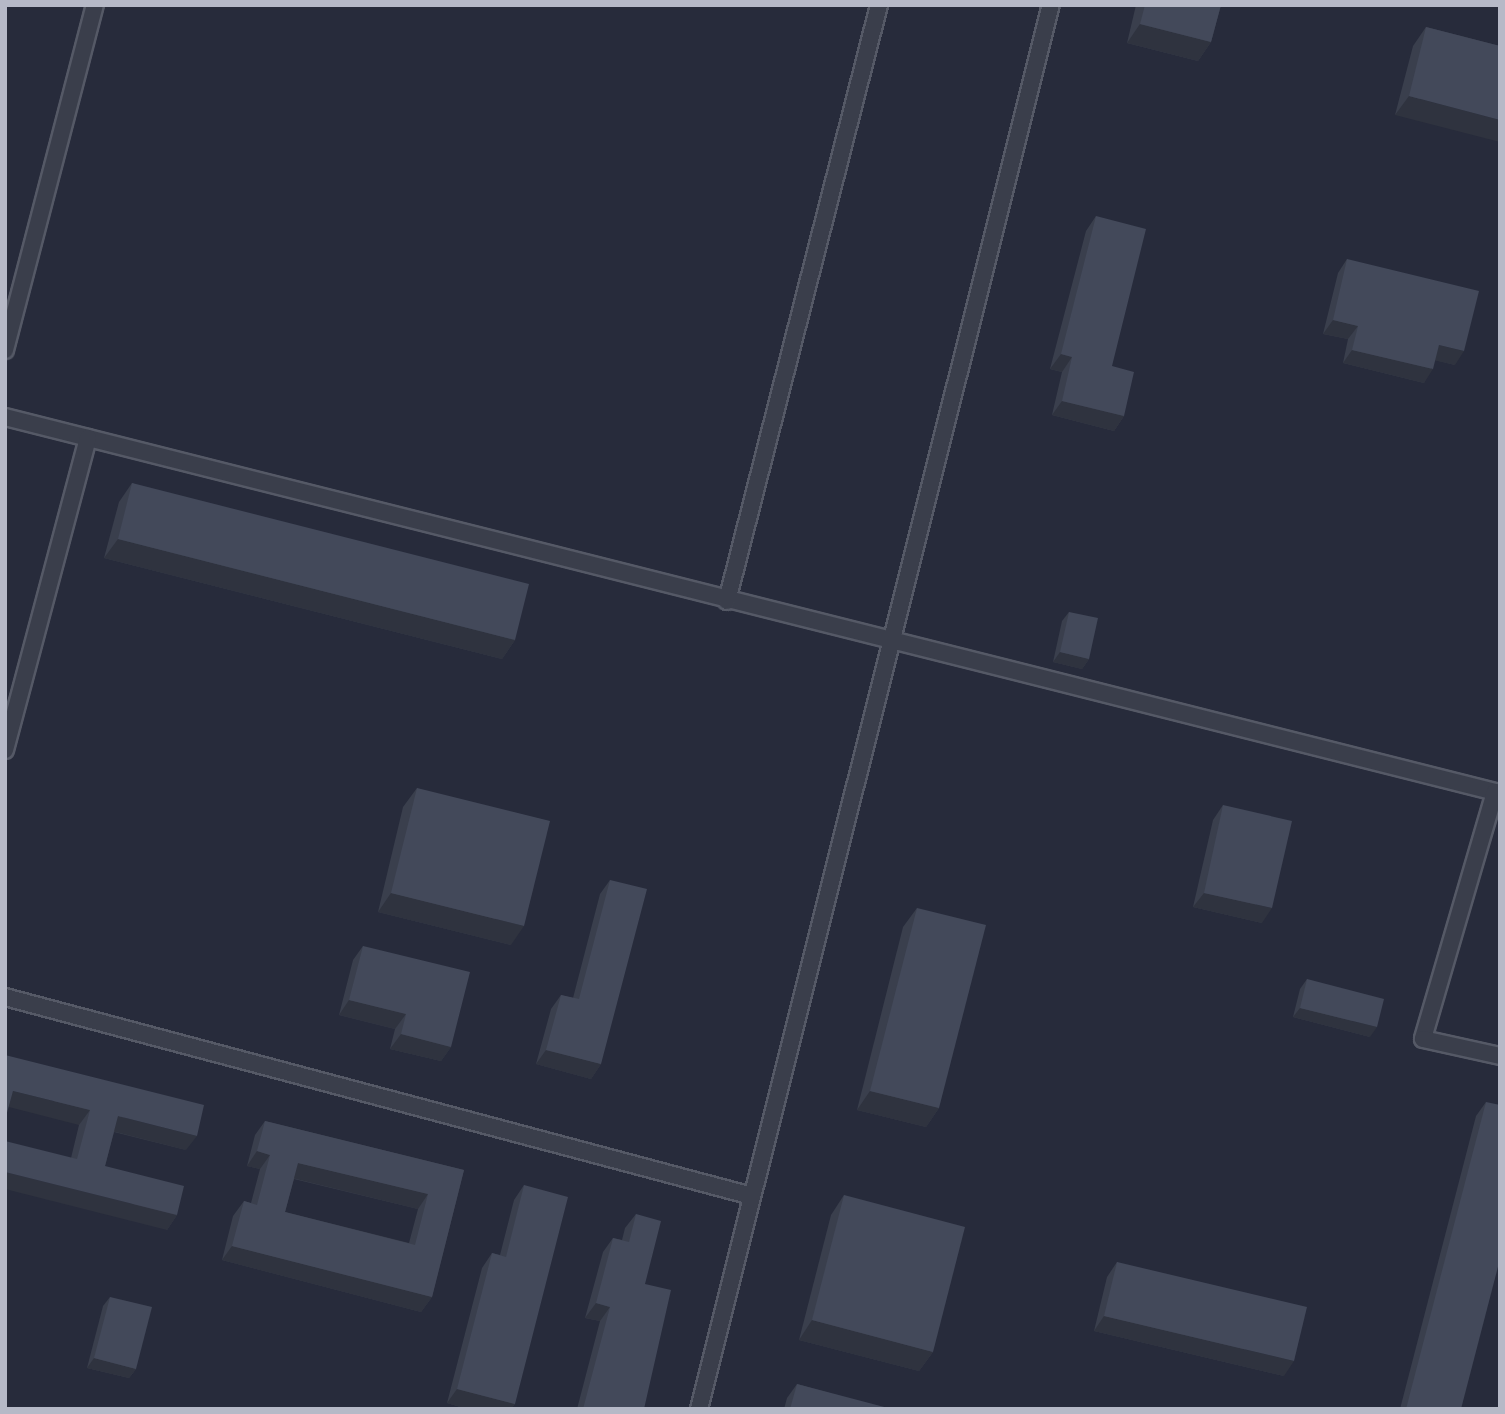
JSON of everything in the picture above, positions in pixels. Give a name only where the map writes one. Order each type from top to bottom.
[{"type":"lane","points":[[5,350],[96,5]]},
{"type":"lane","points":[[727,601],[880,5]]},
{"type":"lane","points":[[699,1409],[889,642],[1051,5]]},
{"type":"lane","points":[[5,417],[889,642],[1497,793],[1423,1039],[1500,1056]]},
{"type":"lane","points":[[5,750],[88,438]]},
{"type":"lane","points":[[5,997],[752,1196]]},
{"type":"building","points":[[1145,5],[1221,5],[1211,42],[1140,24]]},
{"type":"building","points":[[1426,27],[1500,46],[1500,120],[1409,96]]},
{"type":"building","points":[[1096,216],[1146,229],[1112,366],[1134,372],[1124,416],[1062,401],[1072,357],[1061,354]]},
{"type":"building","points":[[1347,259],[1479,291],[1464,351],[1439,345],[1433,369],[1352,350],[1358,326],[1333,320]]},
{"type":"building","points":[[132,483],[529,584],[515,640],[118,539]]},
{"type":"building","points":[[1069,612],[1098,618],[1089,659],[1060,652]]},
{"type":"building","points":[[417,788],[550,821],[524,926],[391,893]]},
{"type":"building","points":[[1223,805],[1292,821],[1272,908],[1204,893]]},
{"type":"building","points":[[610,880],[647,889],[601,1064],[546,1050],[561,995],[579,999]]},
{"type":"building","points":[[917,908],[986,925],[939,1108],[870,1091]]},
{"type":"building","points":[[363,946],[470,972],[451,1047],[401,1034],[406,1014],[349,1000]]},
{"type":"building","points":[[1307,979],[1384,999],[1377,1027],[1300,1008]]},
{"type":"building","points":[[5,1055],[204,1105],[197,1136],[118,1116],[105,1166],[184,1186],[177,1215],[5,1172],[5,1141],[77,1159],[90,1110],[13,1091],[5,1120]]},
{"type":"building","points":[[1486,1102],[1500,1105],[1500,1259],[1461,1409],[1406,1409]]},
{"type":"building","points":[[265,1121],[464,1170],[432,1297],[232,1246],[244,1201],[257,1205],[270,1155],[257,1151]],"holes":[[[298,1163],[428,1194],[415,1245],[285,1212]]]},
{"type":"building","points":[[524,1185],[568,1197],[515,1404],[457,1389],[492,1253],[506,1257]]},
{"type":"building","points":[[844,1195],[965,1227],[933,1352],[812,1320]]},
{"type":"building","points":[[636,1214],[661,1221],[645,1284],[671,1290],[644,1409],[583,1409],[610,1307],[596,1303],[613,1238],[629,1242]]},
{"type":"building","points":[[1117,1262],[1307,1307],[1294,1361],[1104,1316]]},
{"type":"building","points":[[110,1297],[152,1307],[136,1369],[94,1358]]},
{"type":"building","points":[[797,1384],[888,1408],[790,1409]]}]
